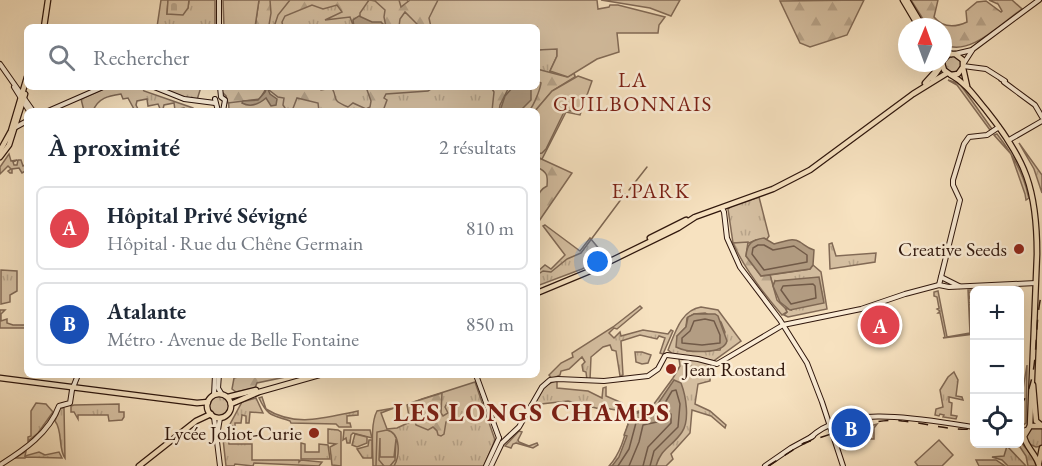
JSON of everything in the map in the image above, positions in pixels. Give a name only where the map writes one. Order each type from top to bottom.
[{"type":"main road","points":[[44,24],[48,0]]},
{"type":"main road","points":[[905,0],[916,18]]},
{"type":"main road","points":[[953,54],[961,58],[967,86]]},
{"type":"main road","points":[[540,292],[582,277],[647,239],[697,214],[723,209],[806,173],[916,92],[949,74],[958,74],[963,66]]},
{"type":"main road","points":[[916,92],[935,72]]},
{"type":"main road","points":[[949,74],[967,86],[1009,140],[1024,169],[1033,195],[1037,230],[1036,283],[1032,380],[1025,441],[1039,465]]},
{"type":"main road","points":[[0,151],[9,137],[24,90]]},
{"type":"main road","points":[[0,157],[9,145],[16,127],[22,98]]},
{"type":"main road","points":[[0,378],[197,403],[211,411],[230,412],[231,404],[228,397]]},
{"type":"main road","points":[[231,404],[240,399],[308,378]]},
{"type":"main road","points":[[1032,380],[1036,420],[1042,426]]},
{"type":"main road","points":[[139,466],[211,411],[214,394],[220,393],[228,397],[273,388]]},
{"type":"main road","points":[[1028,428],[1042,426]]},
{"type":"main road","points":[[1030,448],[1042,448],[1039,465]]},
{"type":"street","points":[[219,0],[219,24]]},
{"type":"street","points":[[963,66],[973,50],[1039,0]]},
{"type":"street","points":[[953,54],[973,50]]},
{"type":"street","points":[[0,65],[22,98]]},
{"type":"street","points":[[0,65],[29,108]]},
{"type":"street","points":[[963,66],[986,69],[1036,102],[1042,110]]},
{"type":"street","points":[[1003,80],[1035,105],[1042,119],[1009,140]]},
{"type":"street","points":[[14,83],[20,85],[24,83]]},
{"type":"street","points":[[55,108],[96,90]]},
{"type":"street","points":[[162,90],[184,99],[219,104]]},
{"type":"street","points":[[16,127],[24,123]]},
{"type":"street","points":[[939,285],[960,200],[953,180],[964,144],[969,137],[987,135],[999,127]]},
{"type":"street","points":[[723,209],[729,244],[741,266],[807,363],[843,466]]},
{"type":"street","points":[[941,277],[960,286]]},
{"type":"street","points":[[947,287],[951,282]]},
{"type":"street","points":[[486,466],[501,440],[523,422],[542,387],[550,380],[604,381],[648,376],[658,369],[666,356],[698,359],[717,364],[783,325],[861,309],[939,285],[947,287],[1036,283]]},
{"type":"street","points":[[0,465],[40,434],[54,418],[59,406],[71,402],[77,378]]},
{"type":"street","points":[[217,378],[220,393]]},
{"type":"street","points":[[214,394],[217,378]]},
{"type":"street","points":[[477,378],[501,440],[491,466]]},
{"type":"street","points":[[211,411],[220,466]]},
{"type":"street","points":[[765,466],[830,427],[861,418],[904,417],[970,426]]},
{"type":"street","points":[[1024,431],[1028,428]]},
{"type":"green space","points":[[161,0],[168,0],[167,14],[188,8],[189,0],[215,0],[215,24],[157,24]]},
{"type":"green space","points":[[168,0],[189,0],[188,8],[183,15],[167,14]]},
{"type":"green space","points":[[223,0],[259,0],[255,24],[224,24]]},
{"type":"green space","points":[[259,0],[270,0],[269,24],[255,24]]},
{"type":"green space","points":[[261,0],[407,0],[428,24],[257,24]]},
{"type":"green space","points":[[290,0],[369,0],[360,16],[354,19],[353,24],[350,17],[325,20],[342,12],[337,5],[323,9],[312,5],[285,16],[282,24],[275,24],[278,15]]},
{"type":"green space","points":[[370,0],[399,0],[401,7],[410,0],[439,0],[434,24],[417,24],[405,12],[399,24],[385,24],[385,10],[375,1]]},
{"type":"green space","points":[[438,0],[597,0],[598,9],[618,5],[665,17],[659,25],[658,33],[617,33],[619,52],[597,59],[568,77],[550,71],[557,56],[557,49],[540,50],[540,24],[430,24],[429,18]]},
{"type":"green space","points":[[601,0],[680,0],[671,16],[650,8]]},
{"type":"green space","points":[[864,0],[847,35],[810,47],[800,43],[780,1]]},
{"type":"green space","points":[[911,0],[938,0],[935,18],[922,18]]},
{"type":"green space","points":[[989,0],[1012,0],[1022,9],[985,37],[974,43],[953,47],[952,26],[967,22],[966,11],[977,2],[986,1],[1001,12],[998,4]]},
{"type":"green space","points":[[557,48],[557,56],[550,71],[574,73],[575,77],[552,91],[538,108],[229,108],[228,90],[540,90],[540,50]]},
{"type":"green space","points":[[952,56],[956,56],[961,61],[959,70],[952,72]]},
{"type":"green space","points":[[540,70],[567,77],[574,73],[575,77],[552,91],[538,108],[531,108],[541,83]]},
{"type":"green space","points":[[578,76],[592,81],[580,115],[566,112],[542,159],[540,158],[540,108],[538,108],[552,91]]},
{"type":"green space","points":[[948,80],[960,84],[992,129],[990,130],[957,85]]},
{"type":"green space","points":[[101,90],[144,90],[193,108],[175,108],[174,103],[164,105],[163,108],[160,108],[158,104],[148,106],[147,99],[137,101],[138,108],[133,108],[128,98],[123,99],[121,94],[104,98],[95,108],[83,108],[81,99]]},
{"type":"green space","points":[[164,90],[200,90],[197,100],[184,98]]},
{"type":"green space","points":[[265,90],[260,99],[228,103],[221,91]]},
{"type":"green space","points":[[269,90],[333,90],[339,102],[348,107],[353,103],[364,108],[319,108],[318,103],[297,98],[293,108],[285,108],[284,98],[278,97]]},
{"type":"green space","points":[[367,90],[430,90],[386,94],[384,98],[387,100],[384,108],[368,108],[371,101]]},
{"type":"green space","points":[[493,90],[508,90],[500,108],[492,108]]},
{"type":"green space","points":[[997,134],[1012,155],[1020,170],[1029,198],[1026,200],[1011,154],[994,135]]},
{"type":"green space","points":[[1019,143],[1042,175],[1042,193],[1034,169]]},
{"type":"green space","points":[[9,154],[11,161],[17,160],[13,162],[14,165],[21,160],[24,172],[22,173],[19,168],[12,169],[10,173],[8,171],[11,169],[8,166],[0,174],[0,167]]},
{"type":"green space","points":[[540,158],[572,173],[540,220],[540,193],[547,186],[545,172],[540,169]]},
{"type":"green space","points":[[759,197],[769,236],[767,239],[749,243],[733,243],[728,209]]},
{"type":"green space","points":[[545,225],[580,251],[590,238],[606,257],[540,285],[540,269],[545,265],[551,269],[565,255],[543,226]]},
{"type":"green space","points":[[748,242],[746,256],[761,276],[770,275],[777,300],[787,312],[782,315],[755,280],[733,243]]},
{"type":"green space","points":[[832,243],[836,256],[876,253],[875,262],[830,269],[829,244]]},
{"type":"green space","points":[[813,265],[821,272],[827,309],[788,317],[784,315],[787,312],[785,308],[791,310],[775,281],[773,286],[770,275],[810,269]]},
{"type":"green space","points":[[1,270],[17,271],[17,291],[10,295],[10,302],[1,304]]},
{"type":"green space","points":[[968,290],[970,290],[970,333]]},
{"type":"green space","points":[[938,291],[947,337],[970,333],[943,338],[945,337],[940,313],[938,313],[940,311],[937,309],[939,308],[937,297],[934,296],[934,292]]},
{"type":"green space","points":[[640,306],[642,308],[609,333],[614,338],[620,332],[621,336],[643,330],[668,334],[671,330],[673,331],[663,354],[660,353],[665,338],[659,336],[657,339],[640,335],[621,341],[623,375],[620,376],[616,351],[612,350],[610,345],[603,347],[591,357],[590,380],[587,380],[586,372],[583,371],[582,365],[585,362],[582,357],[569,369],[561,371],[560,375],[552,379],[549,375],[561,363],[573,357],[572,353],[613,327]]},
{"type":"green space","points":[[701,307],[718,310],[741,341],[711,363],[710,381],[698,384],[695,404],[710,411],[726,425],[725,428],[711,416],[692,410],[690,433],[671,454],[673,459],[666,466],[609,466],[620,448],[631,413],[651,408],[680,366],[679,359],[668,350],[680,323],[694,309]],"holes":[[[705,313],[721,322],[725,332],[720,350],[687,351],[677,336],[686,327],[687,318],[694,314]]]},
{"type":"green space","points":[[0,310],[5,310],[1,314],[1,321],[7,319],[7,323],[24,325],[24,328],[0,328]]},
{"type":"green space","points":[[635,352],[651,355],[648,363],[636,362]]},
{"type":"green space","points":[[1027,365],[1026,423],[1024,424],[1024,394]]},
{"type":"green space","points":[[954,372],[958,380],[956,396],[962,397],[963,400],[949,397],[949,402],[952,403],[951,415],[957,416],[956,419],[943,417],[944,415],[940,414],[935,415],[936,409],[943,407],[940,390]]},
{"type":"green space","points":[[234,378],[281,378],[257,383],[255,388],[236,392],[232,389]]},
{"type":"green space","points":[[557,380],[557,388],[588,391],[602,398],[603,388],[606,387],[606,396],[622,403],[621,406],[629,414],[628,416],[616,410],[604,408],[604,410],[568,401],[541,404],[539,407],[535,402],[544,386]]},
{"type":"green space","points":[[475,382],[495,440],[484,466],[373,466],[373,430],[377,411],[394,408],[381,413],[387,429],[397,428],[410,422],[407,405]]},
{"type":"green space","points":[[442,393],[441,413],[443,416],[448,413],[445,407],[447,403],[456,408],[456,415],[446,422],[444,434],[441,436],[433,427],[428,430],[416,425],[410,403]]},
{"type":"green space","points":[[219,395],[227,398],[230,406],[227,414],[219,417],[211,414],[208,406],[211,398]]},
{"type":"green space","points":[[262,397],[266,409],[289,418],[300,420],[323,418],[358,411],[358,415],[347,416],[347,423],[350,423],[351,427],[339,427],[336,424],[291,423],[268,412],[265,409],[259,398]]},
{"type":"green space","points":[[256,398],[263,413],[250,412],[249,423],[246,423],[246,416],[242,415],[241,423],[229,426],[242,402]]},
{"type":"green space","points":[[36,403],[46,404],[53,412],[38,433],[28,441],[28,437],[31,436],[31,411]]},
{"type":"green space","points":[[119,404],[119,412],[124,412],[122,420],[109,421],[108,415],[78,415],[78,419],[74,412],[71,412],[71,406],[74,405]]},
{"type":"green space","points":[[60,408],[64,408],[65,458],[55,421]]},
{"type":"green space","points":[[877,424],[874,428],[874,439],[862,439],[861,435],[866,433],[865,430]]},
{"type":"green space","points":[[1032,428],[1042,428],[1042,446],[1036,447],[1029,444],[1026,437]]},
{"type":"green space","points":[[328,429],[341,432],[341,466],[332,465],[330,447],[336,444],[328,443]]},
{"type":"green space","points":[[344,430],[370,430],[372,438],[353,433],[350,443],[347,443],[346,438],[343,440]]},
{"type":"green space","points":[[387,430],[395,435],[397,440],[396,462],[394,466],[390,466],[395,460],[396,439],[394,457],[380,457],[380,438],[379,460],[384,466],[376,466],[377,432]]},
{"type":"green space","points":[[519,431],[522,432],[519,442],[529,446],[537,443],[538,445],[533,448],[516,443],[511,448],[505,446]]},
{"type":"green space","points":[[355,434],[367,437],[367,443],[357,447],[352,445]]},
{"type":"green space","points":[[223,439],[228,439],[229,444],[252,444],[252,460],[322,462],[319,466],[254,463],[253,466],[235,464],[226,466]]},
{"type":"green space","points":[[369,440],[372,440],[372,458],[363,458],[357,449],[368,446]]},
{"type":"green space","points":[[939,440],[953,455],[942,466],[918,466],[915,462]]},
{"type":"green space","points":[[301,443],[305,444],[305,452],[319,452],[319,444],[328,445],[330,459],[301,459]]},
{"type":"green space","points":[[1024,446],[1034,458],[1036,466],[1028,466],[1026,456],[1021,448],[1024,448]]},
{"type":"green space","points":[[1006,448],[1009,448],[1026,466],[1008,466],[1002,460],[992,457],[1004,456]]},
{"type":"green space","points":[[26,451],[25,456],[39,452],[45,455],[59,452],[62,458],[15,458]]},
{"type":"green space","points":[[976,460],[996,460],[1005,466],[979,466]]},
{"type":"water","points":[[359,16],[383,24],[354,24],[353,20]]},
{"type":"water","points":[[268,90],[277,99],[276,105],[271,106],[266,98],[255,105],[242,103],[258,100]]},
{"type":"water","points":[[510,90],[531,90],[531,100],[523,108],[501,108],[505,96]]},
{"type":"water","points":[[764,238],[774,244],[791,240],[800,242],[814,250],[813,265],[810,269],[761,276],[746,256],[751,243]]},
{"type":"water","points":[[819,277],[824,303],[790,310],[780,302],[773,286],[775,281]]},
{"type":"water","points":[[694,314],[718,316],[727,341],[724,346],[704,352],[688,351],[676,347],[677,336],[686,327],[688,317]]},
{"type":"water","points":[[674,380],[681,383],[686,401],[686,421],[679,437],[664,451],[656,466],[612,466],[619,457],[632,414],[652,410]]},
{"type":"waterway","points":[[540,153],[546,149],[565,110],[571,111]]},
{"type":"waterway","points":[[629,190],[647,167]]},
{"type":"waterway","points":[[540,273],[551,272],[567,259],[581,253],[625,194]]},
{"type":"waterway","points":[[804,444],[813,439]]},
{"type":"waterway","points":[[785,455],[792,450]]},
{"type":"railway","points":[[1024,400],[1034,366],[1042,292]]},
{"type":"railway","points":[[859,426],[896,420],[970,429]]},
{"type":"railway","points":[[768,466],[804,443],[843,430]]},
{"type":"place","name":"Creative Seeds","points":[[1019,249]]},
{"type":"place","name":"Hôpital Privé Sévigné","points":[[880,325]]},
{"type":"place","name":"Jean Rostand","points":[[671,369]]},
{"type":"place","name":"Atalante","points":[[851,428]]},
{"type":"place","name":"Lycée Joliot-Curie","points":[[314,433]]},
{"type":"district","name":"LA GUILBONNAIS","points":[[633,91]]},
{"type":"district","name":"E.PARK","points":[[651,190]]},
{"type":"district","name":"LES LONGS CHAMPS","points":[[532,412]]}]
